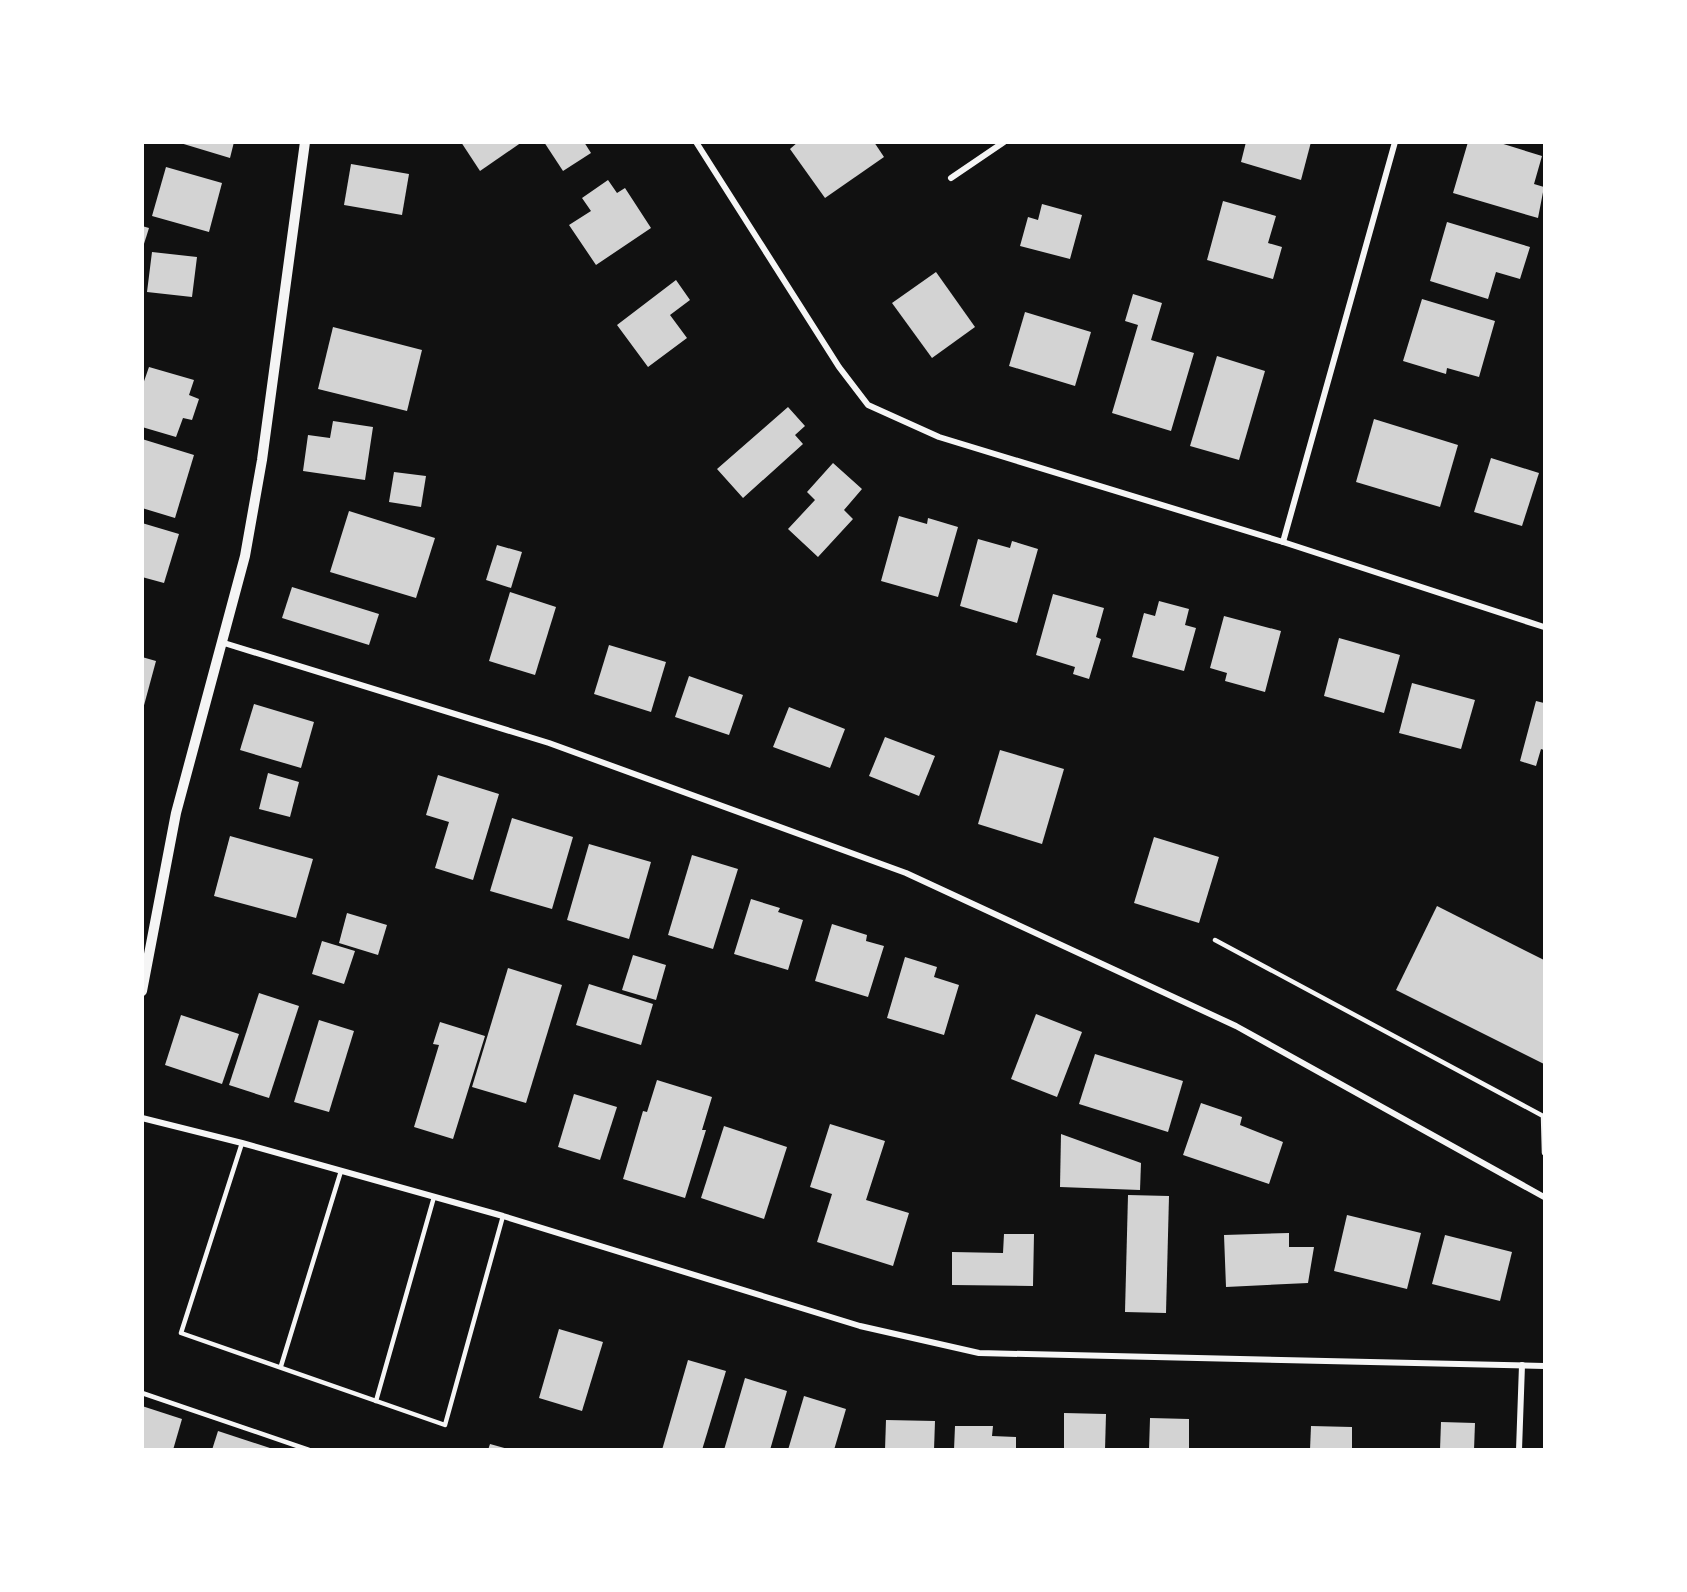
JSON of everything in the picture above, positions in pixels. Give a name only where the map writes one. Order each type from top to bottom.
[{"type":"street","points":[[142,991],[165,857],[224,644],[245,556],[260,470],[305,142]]},
{"type":"street","points":[[696,142],[839,367],[868,405],[939,437],[1283,542],[1545,627]]},
{"type":"street","points":[[951,178],[1004,142]]},
{"type":"street","points":[[1283,542],[1395,142]]},
{"type":"street","points":[[224,644],[549,743],[906,873],[1236,1026],[1545,1197]]},
{"type":"street","points":[[142,1118],[242,1143],[503,1216],[860,1326],[979,1353],[1545,1366]]},
{"type":"street","points":[[1519,1449],[1522,1365]]},
{"type":"lane","points":[[1215,940],[1544,1117],[1545,1153]]},
{"type":"lane","points":[[242,1143],[181,1333],[445,1425],[503,1216]]},
{"type":"lane","points":[[281,1366],[341,1171]]},
{"type":"lane","points":[[376,1401],[434,1197]]},
{"type":"lane","points":[[142,1393],[309,1449]]},
{"type":"building","points":[[177,142],[234,142],[230,158]]},
{"type":"building","points":[[461,142],[522,142],[480,171]]},
{"type":"building","points":[[544,142],[584,142],[591,153],[563,171]]},
{"type":"building","points":[[798,142],[874,142],[884,157],[825,198],[790,149]]},
{"type":"building","points":[[1246,142],[1311,142],[1301,180],[1241,162]]},
{"type":"building","points":[[1468,142],[1497,142],[1542,156],[1534,184],[1544,187],[1538,218],[1453,193]]},
{"type":"building","points":[[351,164],[409,174],[402,215],[344,205]]},
{"type":"building","points":[[166,167],[222,183],[209,232],[152,216]]},
{"type":"building","points":[[608,180],[617,193],[625,188],[651,228],[596,265],[569,225],[591,211],[582,198]]},
{"type":"building","points":[[1223,201],[1276,216],[1268,243],[1282,247],[1273,279],[1207,260]]},
{"type":"building","points":[[1042,204],[1082,215],[1070,259],[1020,246],[1028,217],[1038,220]]},
{"type":"building","points":[[1447,222],[1530,247],[1520,279],[1496,272],[1488,299],[1430,281]]},
{"type":"building","points":[[142,226],[149,228],[143,247],[142,247]]},
{"type":"building","points":[[152,252],[197,257],[192,297],[147,292]]},
{"type":"building","points":[[936,272],[975,327],[932,358],[892,303]]},
{"type":"building","points":[[676,280],[690,300],[670,315],[687,338],[648,367],[617,325]]},
{"type":"building","points":[[1133,294],[1162,303],[1151,340],[1194,353],[1171,431],[1112,413],[1138,325],[1125,321]]},
{"type":"building","points":[[1422,299],[1495,321],[1479,377],[1447,368],[1446,374],[1403,361]]},
{"type":"building","points":[[1025,312],[1091,332],[1075,386],[1009,366]]},
{"type":"building","points":[[333,327],[422,350],[407,411],[318,389]]},
{"type":"building","points":[[1217,356],[1265,371],[1239,460],[1190,446]]},
{"type":"building","points":[[149,367],[194,380],[189,395],[199,399],[192,420],[183,418],[176,437],[142,427],[142,387]]},
{"type":"building","points":[[788,407],[805,426],[795,435],[803,444],[743,498],[717,469]]},
{"type":"building","points":[[1374,419],[1458,445],[1440,507],[1356,482]]},
{"type":"building","points":[[333,421],[373,427],[365,480],[303,471],[308,435],[330,438]]},
{"type":"building","points":[[142,439],[194,455],[175,518],[142,508]]},
{"type":"building","points":[[1491,458],[1539,473],[1522,526],[1474,512]]},
{"type":"building","points":[[833,463],[862,489],[844,510],[853,519],[818,557],[788,529],[815,500],[807,492]]},
{"type":"building","points":[[394,472],[426,476],[421,507],[389,502]]},
{"type":"building","points":[[349,511],[435,538],[416,598],[330,572]]},
{"type":"building","points":[[899,516],[927,524],[928,518],[958,527],[938,597],[881,581]]},
{"type":"building","points":[[142,523],[179,534],[164,583],[142,577]]},
{"type":"building","points":[[978,539],[1010,548],[1012,541],[1038,549],[1017,623],[960,606]]},
{"type":"building","points":[[497,545],[522,552],[511,588],[486,580]]},
{"type":"building","points":[[292,587],[379,614],[369,645],[282,618]]},
{"type":"building","points":[[510,592],[556,607],[535,675],[489,661]]},
{"type":"building","points":[[1053,594],[1104,608],[1096,637],[1101,639],[1089,679],[1073,674],[1075,667],[1036,655]]},
{"type":"building","points":[[1159,601],[1189,609],[1185,625],[1196,628],[1184,671],[1132,657],[1144,613],[1155,616]]},
{"type":"building","points":[[1224,616],[1281,631],[1265,692],[1225,681],[1227,673],[1210,668]]},
{"type":"building","points":[[1339,638],[1400,655],[1384,713],[1324,696]]},
{"type":"building","points":[[609,645],[666,662],[651,712],[594,694]]},
{"type":"building","points":[[142,657],[156,661],[143,709],[142,708]]},
{"type":"building","points":[[689,676],[743,695],[729,735],[675,717]]},
{"type":"building","points":[[1412,683],[1475,700],[1461,749],[1399,733]]},
{"type":"building","points":[[1536,701],[1544,703],[1544,750],[1541,749],[1536,766],[1520,761]]},
{"type":"building","points":[[254,704],[314,722],[301,768],[240,750]]},
{"type":"building","points":[[789,707],[845,729],[830,768],[773,747]]},
{"type":"building","points":[[885,737],[935,756],[919,796],[869,776]]},
{"type":"building","points":[[1000,750],[1064,769],[1042,844],[978,824]]},
{"type":"building","points":[[268,773],[299,782],[290,817],[259,809]]},
{"type":"building","points":[[438,775],[499,794],[473,880],[435,868],[449,822],[426,815]]},
{"type":"building","points":[[512,818],[573,837],[552,909],[490,891]]},
{"type":"building","points":[[230,836],[313,859],[296,918],[214,896]]},
{"type":"building","points":[[1154,837],[1219,857],[1199,923],[1134,903]]},
{"type":"building","points":[[589,844],[651,862],[629,939],[567,920]]},
{"type":"building","points":[[692,855],[738,869],[713,949],[668,935]]},
{"type":"building","points":[[751,899],[780,908],[778,912],[803,920],[788,970],[734,954]]},
{"type":"building","points":[[1437,906],[1544,960],[1544,1064],[1396,990]]},
{"type":"building","points":[[347,913],[387,925],[378,955],[339,943]]},
{"type":"building","points":[[832,924],[867,935],[866,941],[884,946],[868,997],[815,981]]},
{"type":"building","points":[[322,941],[355,951],[344,984],[312,974]]},
{"type":"building","points":[[633,955],[666,965],[656,1000],[622,990]]},
{"type":"building","points":[[905,957],[937,967],[934,977],[959,985],[944,1035],[887,1018]]},
{"type":"building","points":[[508,968],[562,985],[526,1103],[472,1087]]},
{"type":"building","points":[[589,984],[653,1004],[641,1045],[576,1025]]},
{"type":"building","points":[[259,993],[299,1006],[269,1098],[229,1085]]},
{"type":"building","points":[[1036,1014],[1082,1032],[1057,1097],[1011,1079]]},
{"type":"building","points":[[181,1015],[239,1034],[222,1084],[165,1065]]},
{"type":"building","points":[[319,1020],[354,1031],[329,1112],[294,1102]]},
{"type":"building","points":[[440,1022],[485,1036],[453,1139],[414,1127],[439,1045],[433,1044]]},
{"type":"building","points":[[1095,1054],[1183,1081],[1168,1132],[1079,1104]]},
{"type":"building","points":[[657,1080],[712,1097],[702,1130],[706,1130],[685,1198],[623,1179],[643,1111],[647,1112]]},
{"type":"building","points":[[574,1094],[617,1107],[600,1160],[558,1147]]},
{"type":"building","points":[[1201,1103],[1242,1117],[1240,1125],[1283,1142],[1269,1184],[1183,1155]]},
{"type":"building","points":[[830,1124],[885,1141],[866,1200],[909,1213],[893,1266],[817,1242],[832,1194],[810,1187]]},
{"type":"building","points":[[724,1126],[787,1147],[764,1219],[701,1198]]},
{"type":"building","points":[[1061,1134],[1141,1163],[1140,1190],[1060,1187]]},
{"type":"building","points":[[1128,1195],[1169,1196],[1166,1313],[1125,1312]]},
{"type":"building","points":[[1347,1215],[1421,1233],[1407,1289],[1334,1271]]},
{"type":"building","points":[[1289,1233],[1289,1247],[1314,1247],[1308,1283],[1226,1287],[1224,1235]]},
{"type":"building","points":[[1004,1234],[1034,1234],[1033,1286],[952,1285],[952,1252],[1003,1253]]},
{"type":"building","points":[[1445,1235],[1512,1252],[1500,1301],[1432,1284]]},
{"type":"building","points":[[559,1329],[603,1342],[582,1411],[539,1398]]},
{"type":"building","points":[[688,1360],[726,1371],[702,1450],[662,1450]]},
{"type":"building","points":[[745,1378],[787,1391],[770,1450],[724,1450]]},
{"type":"building","points":[[804,1396],[846,1409],[834,1450],[788,1450]]},
{"type":"building","points":[[142,1406],[182,1419],[173,1450],[142,1450]]},
{"type":"building","points":[[1064,1413],[1106,1414],[1105,1450],[1064,1450]]},
{"type":"building","points":[[1150,1418],[1189,1419],[1189,1450],[1149,1450]]},
{"type":"building","points":[[886,1420],[935,1421],[934,1450],[885,1450]]},
{"type":"building","points":[[1441,1422],[1475,1423],[1474,1450],[1440,1450]]},
{"type":"building","points":[[955,1426],[993,1426],[992,1436],[1016,1437],[1016,1450],[954,1450]]},
{"type":"building","points":[[1311,1426],[1352,1427],[1352,1450],[1310,1450]]},
{"type":"building","points":[[218,1431],[273,1449],[273,1450],[212,1450]]},
{"type":"building","points":[[490,1444],[508,1449],[508,1450],[488,1450]]}]
